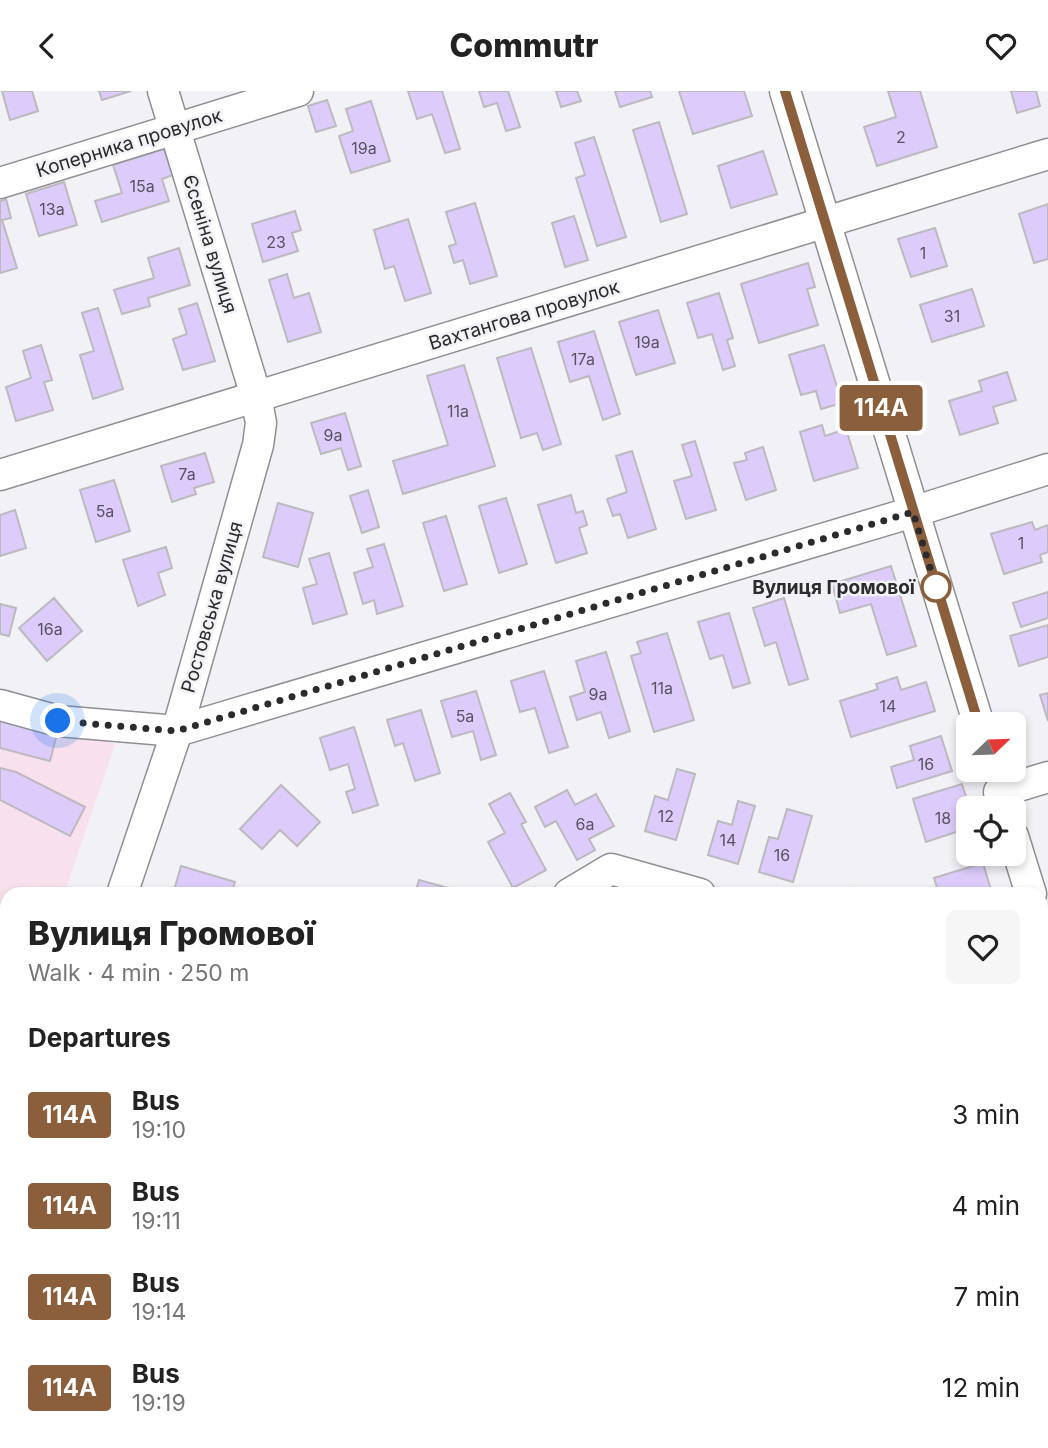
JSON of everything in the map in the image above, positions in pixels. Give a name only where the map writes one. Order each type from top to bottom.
[{"type":"street","name":"Єсеніна вулиця","points":[[163,91],[256,396]]},
{"type":"street","name":"Коперника провулок","points":[[0,183],[298,91]]},
{"type":"street","points":[[785,91],[974,712]]},
{"type":"street","name":"Вахтангова провулок","points":[[0,475],[1048,154]]},
{"type":"street","name":"Ростовська вулиця","points":[[124,887],[177,731],[258,445],[261,423],[256,396]]},
{"type":"street","points":[[0,705],[58,721],[177,731],[913,512],[1048,469]]},
{"type":"street","points":[[999,790],[1048,777]]},
{"type":"street","points":[[1022,866],[1029,887]]},
{"type":"street","points":[[581,887],[611,869],[675,887]]},
{"type":"shaded area","points":[[0,713],[115,744],[66,887],[0,887]]},
{"type":"building","points":[[2,91],[32,91],[38,111],[10,120]]},
{"type":"building","points":[[99,91],[131,91],[102,100]]},
{"type":"building","points":[[408,91],[442,91],[460,149],[445,153],[432,114],[417,119]]},
{"type":"building","points":[[479,91],[508,91],[520,127],[506,131],[497,103],[484,107]]},
{"type":"building","points":[[556,91],[577,91],[581,101],[561,107]]},
{"type":"building","points":[[615,91],[650,91],[652,97],[620,107]]},
{"type":"building","points":[[679,91],[744,91],[752,116],[693,134]]},
{"type":"building","points":[[888,91],[920,91],[937,147],[877,166],[864,127],[896,117]]},
{"type":"building","points":[[1011,91],[1036,91],[1040,106],[1017,113]]},
{"type":"building","points":[[327,100],[336,126],[316,132],[308,106]]},
{"type":"building","points":[[371,101],[390,161],[351,173],[339,136],[353,131],[346,109]]},
{"type":"building","points":[[659,122],[687,214],[661,222],[633,130]]},
{"type":"building","points":[[594,137],[626,237],[597,246],[576,178],[585,175],[575,143]]},
{"type":"building","points":[[164,149],[173,175],[162,179],[169,201],[102,222],[95,201],[122,193],[113,165]]},
{"type":"building","points":[[763,151],[777,194],[731,208],[718,166]]},
{"type":"building","points":[[64,182],[77,225],[39,236],[26,194]]},
{"type":"building","points":[[6,199],[11,218],[2,220],[17,268],[0,273],[0,201]]},
{"type":"building","points":[[475,203],[497,276],[470,284],[463,260],[454,263],[449,246],[456,244],[446,212]]},
{"type":"building","points":[[1048,204],[1048,259],[1034,263],[1019,214]]},
{"type":"building","points":[[295,211],[301,230],[292,233],[298,251],[263,262],[252,224]]},
{"type":"building","points":[[574,216],[588,260],[565,267],[552,223]]},
{"type":"building","points":[[408,219],[431,293],[405,301],[394,266],[385,269],[374,230]]},
{"type":"building","points":[[935,228],[947,266],[911,277],[898,239]]},
{"type":"building","points":[[179,248],[190,285],[148,298],[150,306],[122,314],[114,290],[154,278],[148,258]]},
{"type":"building","points":[[808,263],[815,287],[807,289],[818,325],[759,343],[741,284]]},
{"type":"building","points":[[287,274],[294,298],[309,293],[321,332],[288,342],[269,280]]},
{"type":"building","points":[[972,289],[984,326],[932,342],[920,305]]},
{"type":"building","points":[[719,293],[733,338],[727,340],[735,366],[723,370],[712,334],[698,338],[687,303]]},
{"type":"building","points":[[197,303],[215,361],[183,370],[173,339],[187,334],[179,309]]},
{"type":"building","points":[[98,308],[123,389],[93,399],[80,355],[94,351],[82,313]]},
{"type":"building","points":[[658,310],[675,363],[636,375],[619,322]]},
{"type":"building","points":[[594,331],[620,414],[603,420],[589,376],[570,382],[558,342]]},
{"type":"building","points":[[41,345],[52,380],[44,382],[53,410],[16,421],[6,387],[31,378],[23,351]]},
{"type":"building","points":[[824,345],[842,403],[821,409],[816,391],[801,395],[789,355]]},
{"type":"building","points":[[531,348],[561,444],[543,450],[537,433],[521,438],[497,358]]},
{"type":"building","points":[[464,365],[495,466],[403,494],[393,461],[448,445],[427,376]]},
{"type":"building","points":[[1007,372],[1016,400],[993,407],[998,423],[960,435],[949,401],[982,391],[979,381]]},
{"type":"building","points":[[345,413],[361,466],[348,470],[341,448],[321,454],[311,423]]},
{"type":"building","points":[[822,425],[825,436],[846,429],[858,468],[814,481],[800,432]]},
{"type":"building","points":[[695,441],[716,510],[686,519],[674,481],[692,476],[682,445]]},
{"type":"building","points":[[763,447],[776,490],[746,500],[734,463],[747,460],[745,453]]},
{"type":"building","points":[[632,451],[656,529],[628,538],[620,514],[613,516],[607,499],[627,492],[616,456]]},
{"type":"building","points":[[205,453],[214,482],[194,488],[196,494],[172,502],[161,466]]},
{"type":"building","points":[[114,480],[130,531],[96,542],[80,490]]},
{"type":"building","points":[[368,490],[379,527],[362,533],[350,496]]},
{"type":"building","points":[[571,495],[576,513],[583,511],[587,525],[579,528],[587,553],[556,563],[538,505]]},
{"type":"building","points":[[506,498],[527,564],[499,573],[479,506]]},
{"type":"building","points":[[278,503],[313,513],[298,567],[263,557]]},
{"type":"building","points":[[15,510],[26,548],[0,556],[0,515]]},
{"type":"building","points":[[446,516],[467,584],[444,591],[423,523]]},
{"type":"building","points":[[1032,522],[1035,530],[1048,525],[1048,552],[1040,555],[1042,562],[1004,574],[991,534]]},
{"type":"building","points":[[384,544],[403,606],[377,614],[374,600],[363,604],[354,573],[373,567],[367,549]]},
{"type":"building","points":[[166,547],[172,568],[158,573],[165,595],[138,606],[123,560]]},
{"type":"building","points":[[329,553],[347,614],[313,624],[303,588],[317,584],[309,559]]},
{"type":"building","points":[[891,566],[916,646],[887,655],[871,604],[840,613],[832,584]]},
{"type":"building","points":[[1048,592],[1048,618],[1021,627],[1013,603]]},
{"type":"building","points":[[54,598],[82,631],[47,661],[19,628]]},
{"type":"building","points":[[784,598],[808,679],[789,685],[776,642],[765,646],[753,608]]},
{"type":"building","points":[[0,604],[16,608],[9,636],[0,634]]},
{"type":"building","points":[[729,613],[750,683],[733,688],[723,655],[710,659],[698,622]]},
{"type":"building","points":[[1048,625],[1048,657],[1019,666],[1010,636]]},
{"type":"building","points":[[667,633],[694,720],[654,732],[631,656],[641,653],[637,642]]},
{"type":"building","points":[[606,652],[630,731],[609,738],[601,712],[577,720],[570,697],[585,692],[576,661]]},
{"type":"building","points":[[544,671],[568,747],[549,753],[535,708],[520,712],[511,681]]},
{"type":"building","points":[[897,677],[901,690],[926,682],[935,711],[851,737],[840,701],[878,689],[876,684]]},
{"type":"building","points":[[476,691],[496,755],[481,760],[473,731],[452,737],[441,701]]},
{"type":"building","points":[[1048,693],[1048,721],[1040,695]]},
{"type":"building","points":[[421,710],[440,773],[415,781],[403,743],[395,746],[387,720]]},
{"type":"building","points":[[0,715],[58,730],[50,761],[0,748]]},
{"type":"building","points":[[354,727],[378,805],[353,813],[346,792],[355,789],[348,764],[330,770],[320,738]]},
{"type":"building","points":[[941,736],[952,771],[897,788],[891,767],[914,760],[910,746]]},
{"type":"building","points":[[0,768],[16,772],[85,807],[70,836],[0,800]]},
{"type":"building","points":[[677,769],[695,774],[676,840],[645,831],[655,796],[668,800]]},
{"type":"building","points":[[962,784],[966,796],[956,796],[956,832],[926,842],[913,799]]},
{"type":"building","points":[[281,785],[320,822],[297,846],[280,830],[262,849],[240,829]]},
{"type":"building","points":[[567,790],[575,805],[596,794],[614,826],[589,839],[595,850],[577,860],[556,821],[545,827],[535,807]]},
{"type":"building","points":[[510,793],[526,822],[521,824],[546,870],[512,887],[488,842],[505,833],[489,804]]},
{"type":"building","points":[[738,801],[755,806],[738,864],[708,855],[718,821],[732,825]]},
{"type":"building","points":[[787,809],[812,816],[793,882],[759,872],[769,837],[778,839]]},
{"type":"building","points":[[181,866],[235,882],[233,887],[175,887]]},
{"type":"building","points":[[973,866],[984,866],[990,887],[937,887],[934,878]]},
{"type":"building","points":[[419,880],[444,887],[417,887]]},
{"type":"bus line","name":"114А","points":[[785,91],[975,712]]},
{"type":"place","name":"Вулиця Громової","points":[[936,587]]},
{"type":"route","points":[[58,721],[177,731],[913,512],[936,587]]}]
